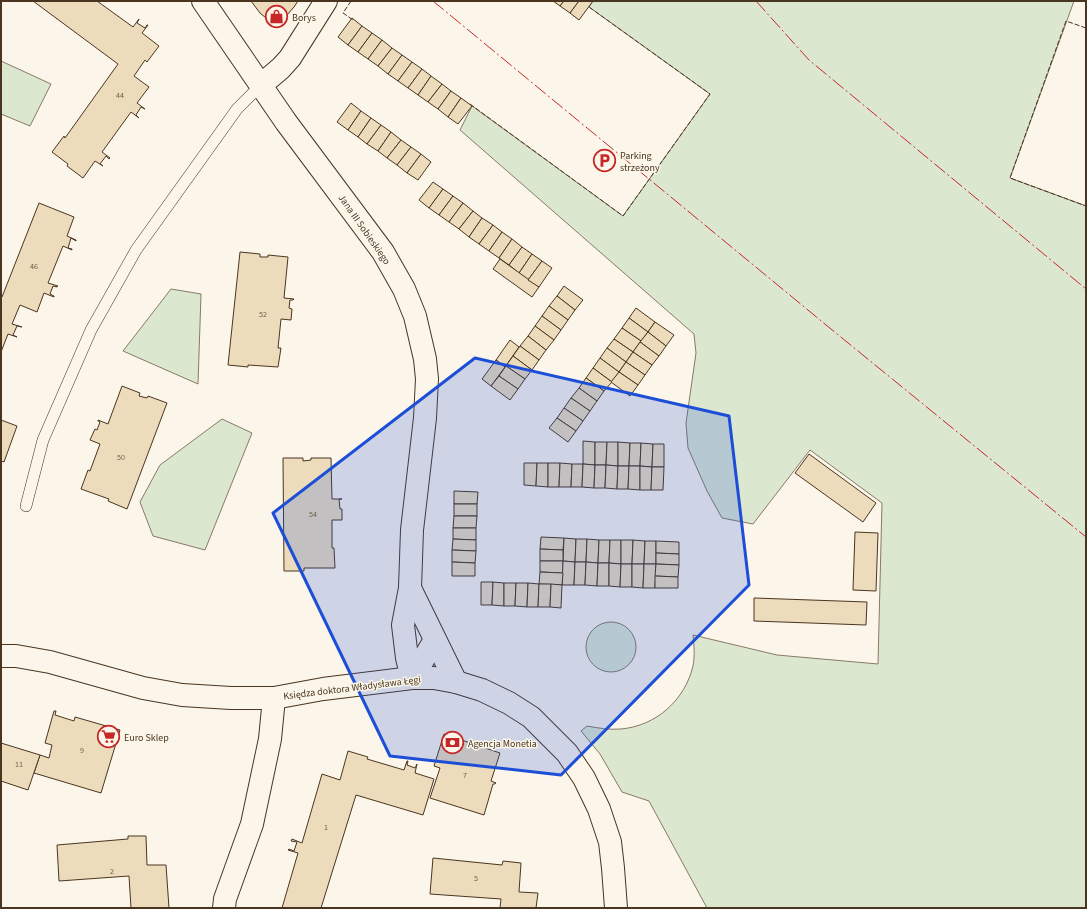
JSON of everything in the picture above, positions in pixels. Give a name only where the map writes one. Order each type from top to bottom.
[{"type":"street","name":"Jana III Sobieskiego","points":[[203,1],[286,122],[383,252],[404,289],[415,316],[425,359],[427,379],[425,418],[412,530],[410,588],[403,625],[407,658],[412,678]]},
{"type":"street","points":[[261,85],[290,58],[326,1]]},
{"type":"street","name":"Jana III Sobieskiego","points":[[410,588],[456,682]]},
{"type":"street","points":[[412,678],[435,640]]},
{"type":"street","name":"Księdza doktora Władysława Łęgi","points":[[1,656],[16,656],[50,662],[143,688],[182,695],[231,698],[274,698],[323,689],[412,678],[434,678],[456,682],[482,690],[509,703],[531,717],[567,753],[584,778],[598,809],[610,842],[616,908]]},
{"type":"street","points":[[224,908],[225,899],[252,824],[270,739],[274,698]]},
{"type":"lane","points":[[26,506],[43,440],[92,330],[136,250],[237,109],[261,85]]},
{"type":"highlighted area","points":[[475,358],[729,416],[749,585],[561,775],[390,756],[273,513]]},
{"type":"green space","points":[[593,1],[1074,1],[1010,178],[1086,206],[1086,908],[707,908],[649,801],[622,792],[600,754],[581,731],[587,726],[612,729],[634,727],[657,717],[667,709],[676,700],[689,678],[694,658],[693,635],[777,655],[878,664],[882,503],[810,450],[753,524],[722,518],[707,491],[688,448],[686,423],[696,353],[694,334],[460,130],[472,106],[623,216],[710,94],[589,7]]},
{"type":"green space","points":[[1,61],[51,84],[30,126],[1,114]]},
{"type":"green space","points":[[171,289],[201,294],[198,384],[123,351]]},
{"type":"green space","points":[[222,419],[252,433],[205,550],[153,536],[140,502],[160,465]]},
{"type":"green space","points":[[606,622],[616,622],[629,629],[636,642],[636,652],[629,665],[616,672],[606,672],[597,668],[590,661],[586,652],[586,642],[590,633],[597,626]]},
{"type":"building","points":[[33,1],[97,1],[133,27],[139,19],[137,23],[145,28],[148,25],[142,33],[159,46],[147,62],[145,60],[134,76],[149,87],[137,103],[145,109],[141,107],[136,115],[139,118],[131,112],[102,152],[110,158],[109,159],[106,156],[100,164],[103,166],[95,161],[83,178],[52,152],[64,136],[65,138],[118,64]]},
{"type":"building","points":[[251,1],[298,1],[280,23],[272,23],[260,13]]},
{"type":"building","points":[[553,1],[564,1],[560,6]]},
{"type":"building","points":[[564,1],[579,1],[570,13],[560,6]]},
{"type":"building","points":[[579,1],[593,1],[579,20],[570,13]]},
{"type":"building","points":[[352,18],[362,26],[348,45],[338,37]]},
{"type":"building","points":[[362,26],[372,33],[358,52],[348,45]]},
{"type":"building","points":[[372,33],[382,40],[368,59],[358,52]]},
{"type":"building","points":[[382,40],[392,48],[378,66],[368,59]]},
{"type":"building","points":[[392,48],[402,55],[388,74],[378,66]]},
{"type":"building","points":[[402,55],[412,62],[398,81],[388,74]]},
{"type":"building","points":[[412,62],[422,69],[408,88],[398,81]]},
{"type":"building","points":[[422,69],[431,76],[418,95],[408,88]]},
{"type":"building","points":[[431,76],[442,84],[428,102],[418,95]]},
{"type":"building","points":[[442,84],[451,91],[438,109],[428,102]]},
{"type":"building","points":[[451,91],[461,98],[448,117],[438,109]]},
{"type":"building","points":[[461,98],[472,106],[458,124],[448,117]]},
{"type":"building","points":[[351,103],[361,111],[348,130],[337,122]]},
{"type":"building","points":[[361,111],[371,118],[358,137],[348,130]]},
{"type":"building","points":[[371,118],[381,125],[367,144],[358,137]]},
{"type":"building","points":[[381,125],[391,132],[378,151],[367,144]]},
{"type":"building","points":[[391,132],[401,140],[387,158],[378,151]]},
{"type":"building","points":[[401,140],[411,147],[397,165],[387,158]]},
{"type":"building","points":[[411,147],[421,154],[407,173],[397,165]]},
{"type":"building","points":[[421,154],[431,162],[418,180],[407,173]]},
{"type":"building","points":[[433,182],[443,189],[429,208],[419,200]]},
{"type":"building","points":[[443,189],[453,196],[439,215],[429,208]]},
{"type":"building","points":[[453,196],[463,203],[449,222],[439,215]]},
{"type":"building","points":[[39,203],[74,217],[67,236],[76,240],[76,241],[71,238],[68,248],[72,250],[63,246],[48,283],[58,286],[53,286],[50,294],[54,297],[44,293],[37,312],[20,305],[12,324],[22,327],[17,326],[13,335],[17,337],[8,334],[1,352],[1,297]]},
{"type":"building","points":[[463,203],[473,211],[459,229],[449,222]]},
{"type":"building","points":[[473,211],[482,218],[469,237],[459,229]]},
{"type":"building","points":[[482,218],[493,225],[479,244],[469,237]]},
{"type":"building","points":[[493,225],[502,232],[489,251],[479,244]]},
{"type":"building","points":[[502,232],[512,239],[499,258],[489,251]]},
{"type":"building","points":[[512,239],[522,247],[509,265],[499,258]]},
{"type":"building","points":[[522,247],[532,254],[519,273],[509,265]]},
{"type":"building","points":[[240,252],[260,254],[260,257],[268,257],[268,255],[288,257],[284,298],[294,299],[290,300],[289,308],[292,309],[291,320],[281,319],[278,348],[281,348],[278,367],[228,365]]},
{"type":"building","points":[[532,254],[542,261],[528,280],[519,273]]},
{"type":"building","points":[[500,259],[539,287],[532,297],[493,269]]},
{"type":"building","points":[[542,261],[552,268],[539,287],[528,280]]},
{"type":"building","points":[[564,286],[583,300],[575,310],[557,296]]},
{"type":"building","points":[[557,296],[575,310],[568,320],[549,306]]},
{"type":"building","points":[[549,306],[568,320],[561,330],[542,316]]},
{"type":"building","points":[[636,308],[655,322],[648,332],[629,318]]},
{"type":"building","points":[[542,316],[561,330],[554,340],[535,326]]},
{"type":"building","points":[[629,318],[648,332],[641,341],[622,328]]},
{"type":"building","points":[[655,322],[674,335],[666,346],[648,332]]},
{"type":"building","points":[[535,326],[554,340],[546,350],[528,336]]},
{"type":"building","points":[[622,328],[641,341],[633,352],[614,339]]},
{"type":"building","points":[[648,332],[666,346],[659,356],[640,342]]},
{"type":"building","points":[[528,336],[546,350],[539,360],[520,346]]},
{"type":"building","points":[[614,339],[633,352],[626,362],[607,348]]},
{"type":"building","points":[[510,340],[519,347],[505,367],[496,360]]},
{"type":"building","points":[[640,342],[659,356],[652,365],[633,352]]},
{"type":"building","points":[[520,346],[539,360],[532,370],[513,356]]},
{"type":"building","points":[[607,348],[626,362],[619,372],[600,358]]},
{"type":"building","points":[[633,352],[652,365],[645,375],[626,362]]},
{"type":"building","points":[[513,356],[532,370],[525,379],[506,366]]},
{"type":"building","points":[[600,358],[619,372],[612,382],[593,368]]},
{"type":"building","points":[[496,360],[505,367],[491,386],[482,379]]},
{"type":"building","points":[[626,362],[645,375],[638,385],[619,372]]},
{"type":"building","points":[[506,366],[525,379],[518,389],[499,376]]},
{"type":"building","points":[[593,368],[612,382],[604,391],[586,378]]},
{"type":"building","points":[[619,372],[638,385],[630,396],[611,382]]},
{"type":"building","points":[[499,376],[518,389],[510,400],[491,386]]},
{"type":"building","points":[[586,378],[604,391],[597,401],[579,388]]},
{"type":"building","points":[[122,386],[140,393],[139,396],[147,398],[148,396],[167,403],[127,509],[108,501],[109,499],[81,489],[88,470],[90,471],[100,444],[90,440],[95,429],[97,430],[100,422],[98,420],[108,424]]},
{"type":"building","points":[[579,388],[597,401],[590,411],[571,398]]},
{"type":"building","points":[[571,398],[590,411],[583,421],[564,408]]},
{"type":"building","points":[[564,408],[583,421],[576,431],[557,418]]},
{"type":"building","points":[[557,418],[576,431],[568,442],[549,428]]},
{"type":"building","points":[[1,420],[17,426],[4,462],[1,461]]},
{"type":"building","points":[[583,441],[595,442],[595,465],[583,464]]},
{"type":"building","points":[[595,442],[607,442],[606,465],[595,465]]},
{"type":"building","points":[[607,442],[618,442],[618,466],[606,465]]},
{"type":"building","points":[[618,442],[630,443],[629,466],[618,466]]},
{"type":"building","points":[[630,443],[641,443],[640,466],[629,466]]},
{"type":"building","points":[[641,443],[653,444],[652,467],[640,466]]},
{"type":"building","points":[[653,444],[664,444],[664,467],[652,467]]},
{"type":"building","points":[[809,454],[876,503],[863,522],[795,473]]},
{"type":"building","points":[[283,458],[303,458],[303,461],[311,460],[311,458],[331,458],[332,499],[339,499],[340,509],[342,509],[342,520],[332,520],[332,548],[334,548],[335,568],[304,568],[304,571],[284,571]]},
{"type":"building","points":[[524,463],[537,463],[536,486],[524,485]]},
{"type":"building","points":[[537,463],[548,463],[548,487],[536,486]]},
{"type":"building","points":[[548,463],[560,463],[559,487],[548,487]]},
{"type":"building","points":[[560,463],[572,464],[571,487],[559,487]]},
{"type":"building","points":[[572,464],[583,464],[582,487],[571,487]]},
{"type":"building","points":[[583,464],[595,465],[594,488],[582,487]]},
{"type":"building","points":[[595,465],[606,465],[605,488],[594,488]]},
{"type":"building","points":[[606,465],[618,466],[617,489],[605,488]]},
{"type":"building","points":[[618,466],[629,466],[628,489],[617,489]]},
{"type":"building","points":[[629,466],[640,466],[640,490],[628,489]]},
{"type":"building","points":[[640,466],[652,467],[651,490],[640,490]]},
{"type":"building","points":[[652,467],[664,467],[663,490],[651,490]]},
{"type":"building","points":[[454,491],[478,492],[477,504],[454,504]]},
{"type":"building","points":[[454,504],[477,504],[477,516],[454,516]]},
{"type":"building","points":[[454,516],[477,516],[476,528],[453,528]]},
{"type":"building","points":[[453,528],[476,528],[476,540],[453,539]]},
{"type":"building","points":[[855,532],[878,533],[876,591],[853,590]]},
{"type":"building","points":[[541,537],[564,538],[563,550],[540,549]]},
{"type":"building","points":[[564,538],[576,539],[575,562],[563,561]]},
{"type":"building","points":[[453,539],[476,540],[476,551],[452,550]]},
{"type":"building","points":[[576,539],[587,539],[586,562],[575,562]]},
{"type":"building","points":[[587,539],[599,540],[598,563],[586,562]]},
{"type":"building","points":[[599,540],[610,540],[609,563],[598,563]]},
{"type":"building","points":[[610,540],[621,540],[621,564],[609,563]]},
{"type":"building","points":[[621,540],[633,540],[632,564],[621,564]]},
{"type":"building","points":[[633,540],[645,541],[644,564],[632,564]]},
{"type":"building","points":[[645,541],[656,541],[656,564],[644,564]]},
{"type":"building","points":[[656,541],[679,542],[679,554],[656,553]]},
{"type":"building","points":[[540,549],[563,550],[563,561],[540,561]]},
{"type":"building","points":[[452,550],[476,551],[475,563],[452,562]]},
{"type":"building","points":[[656,553],[679,554],[679,565],[656,564]]},
{"type":"building","points":[[540,561],[563,561],[563,573],[540,572]]},
{"type":"building","points":[[563,561],[575,562],[574,585],[562,585]]},
{"type":"building","points":[[452,562],[475,563],[475,576],[452,576]]},
{"type":"building","points":[[575,562],[586,562],[585,585],[574,585]]},
{"type":"building","points":[[586,562],[598,563],[597,586],[585,585]]},
{"type":"building","points":[[598,563],[609,563],[609,586],[597,586]]},
{"type":"building","points":[[609,563],[621,564],[620,587],[609,586]]},
{"type":"building","points":[[621,564],[632,564],[632,587],[620,587]]},
{"type":"building","points":[[632,564],[644,564],[643,588],[632,587]]},
{"type":"building","points":[[644,564],[656,564],[655,588],[643,588]]},
{"type":"building","points":[[656,564],[679,565],[678,577],[655,576]]},
{"type":"building","points":[[540,572],[563,573],[562,585],[539,584]]},
{"type":"building","points":[[655,576],[678,577],[678,588],[655,588]]},
{"type":"building","points":[[481,582],[493,582],[492,605],[481,605]]},
{"type":"building","points":[[493,582],[504,583],[504,606],[492,605]]},
{"type":"building","points":[[504,583],[516,583],[515,606],[504,606]]},
{"type":"building","points":[[516,583],[528,583],[527,607],[515,606]]},
{"type":"building","points":[[528,583],[539,584],[538,607],[527,607]]},
{"type":"building","points":[[539,584],[551,584],[550,607],[538,607]]},
{"type":"building","points":[[551,584],[562,585],[561,608],[550,607]]},
{"type":"building","points":[[754,598],[867,602],[866,625],[754,621]]},
{"type":"building","points":[[54,711],[56,711],[55,715],[74,721],[75,717],[120,730],[101,793],[34,773],[40,755],[49,758],[52,745],[45,743]]},
{"type":"building","points":[[444,734],[500,753],[491,781],[496,783],[493,784],[484,815],[430,798],[440,768],[434,766]]},
{"type":"building","points":[[1,743],[40,755],[28,790],[1,781]]},
{"type":"building","points":[[348,751],[368,757],[367,759],[404,770],[407,761],[407,765],[415,768],[417,764],[415,773],[434,779],[423,815],[356,795],[321,908],[282,908],[298,853],[288,850],[294,851],[297,842],[291,841],[292,839],[302,843],[322,774],[340,780]]},
{"type":"building","points":[[128,836],[146,836],[147,865],[166,865],[169,908],[131,908],[129,876],[59,881],[57,845],[128,839]]},
{"type":"building","points":[[433,858],[502,865],[503,861],[521,863],[519,892],[538,893],[536,908],[500,908],[501,899],[430,894]]},
{"type":"fence","points":[[351,1],[343,13],[353,20]]},
{"type":"fence","points":[[470,104],[623,216],[710,94],[589,7],[587,9]]},
{"type":"fence","points":[[1086,28],[1066,21],[1010,178],[1086,206]]},
{"type":"power","points":[[433,1],[1086,537]]},
{"type":"power","points":[[756,1],[809,60],[1086,289]]},
{"type":"place","name":"Borys","points":[[276,17]]},
{"type":"place","name":"Parking strzeżony","points":[[605,161]]},
{"type":"place","name":"Euro Sklep","points":[[108,737]]},
{"type":"place","name":"Agencja Monetia","points":[[452,743]]}]
